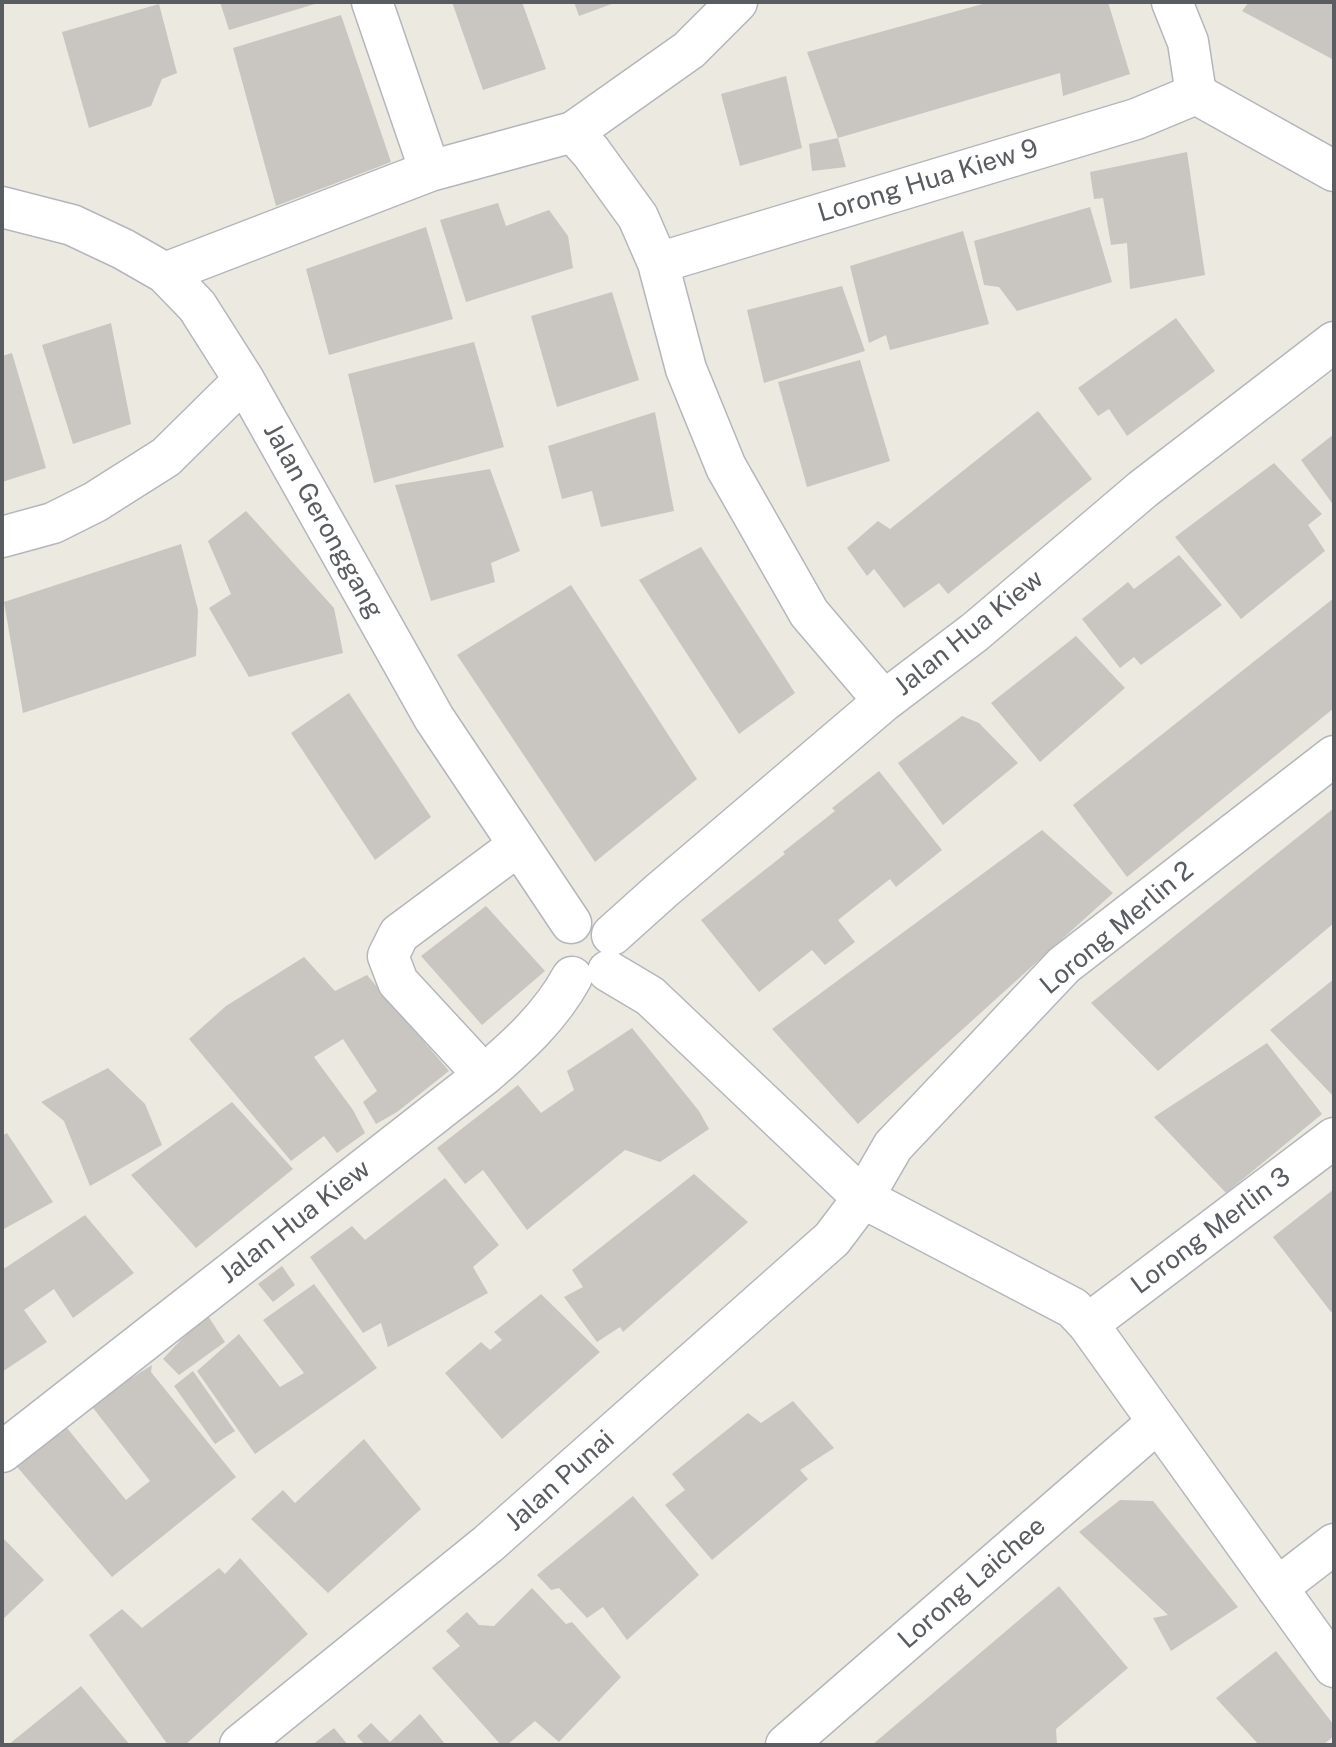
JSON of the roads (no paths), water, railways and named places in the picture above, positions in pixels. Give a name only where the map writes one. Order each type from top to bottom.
[{"type":"street","points":[[372,2],[430,171]]},
{"type":"street","points":[[165,273],[430,171],[573,132],[689,50],[737,2]]},
{"type":"street","points":[[1172,2],[1188,42],[1196,94],[1334,171]]},
{"type":"street","name":"Lorong Hua Kiew 9","points":[[658,263],[1136,119],[1196,94]]},
{"type":"street","points":[[573,132],[638,217],[658,263],[686,369],[726,467],[809,613],[884,701]]},
{"type":"street","name":"Jalan Geronggang","points":[[2,207],[72,225],[123,249],[165,273],[197,306],[244,380],[434,718],[571,923]]},
{"type":"street","name":"Jalan Hua Kiew","points":[[2,1452],[484,1075],[528,1037],[661,891],[884,701],[975,632],[1143,489],[1334,342]]},
{"type":"street","points":[[2,537],[53,523],[95,502],[166,457],[244,380]]},
{"type":"street","name":"Lorong Merlin 2","points":[[863,1198],[893,1146],[1064,965],[1334,756]]},
{"type":"street","points":[[484,1075],[398,982],[388,956],[399,934],[519,845]]},
{"type":"street","points":[[580,920],[599,922],[597,961],[564,972],[555,956],[557,937],[571,923],[580,920]]},
{"type":"street","points":[[597,961],[650,996],[863,1198],[1073,1308],[1088,1324],[1334,1667]]},
{"type":"street","name":"Lorong Merlin 3","points":[[1088,1324],[1334,1138]]},
{"type":"street","name":"Jalan Punai","points":[[240,1745],[488,1544],[832,1239],[863,1198]]},
{"type":"street","name":"Lorong Laichee","points":[[786,1745],[1158,1422]]},
{"type":"street","points":[[1277,1588],[1334,1544]]}]
